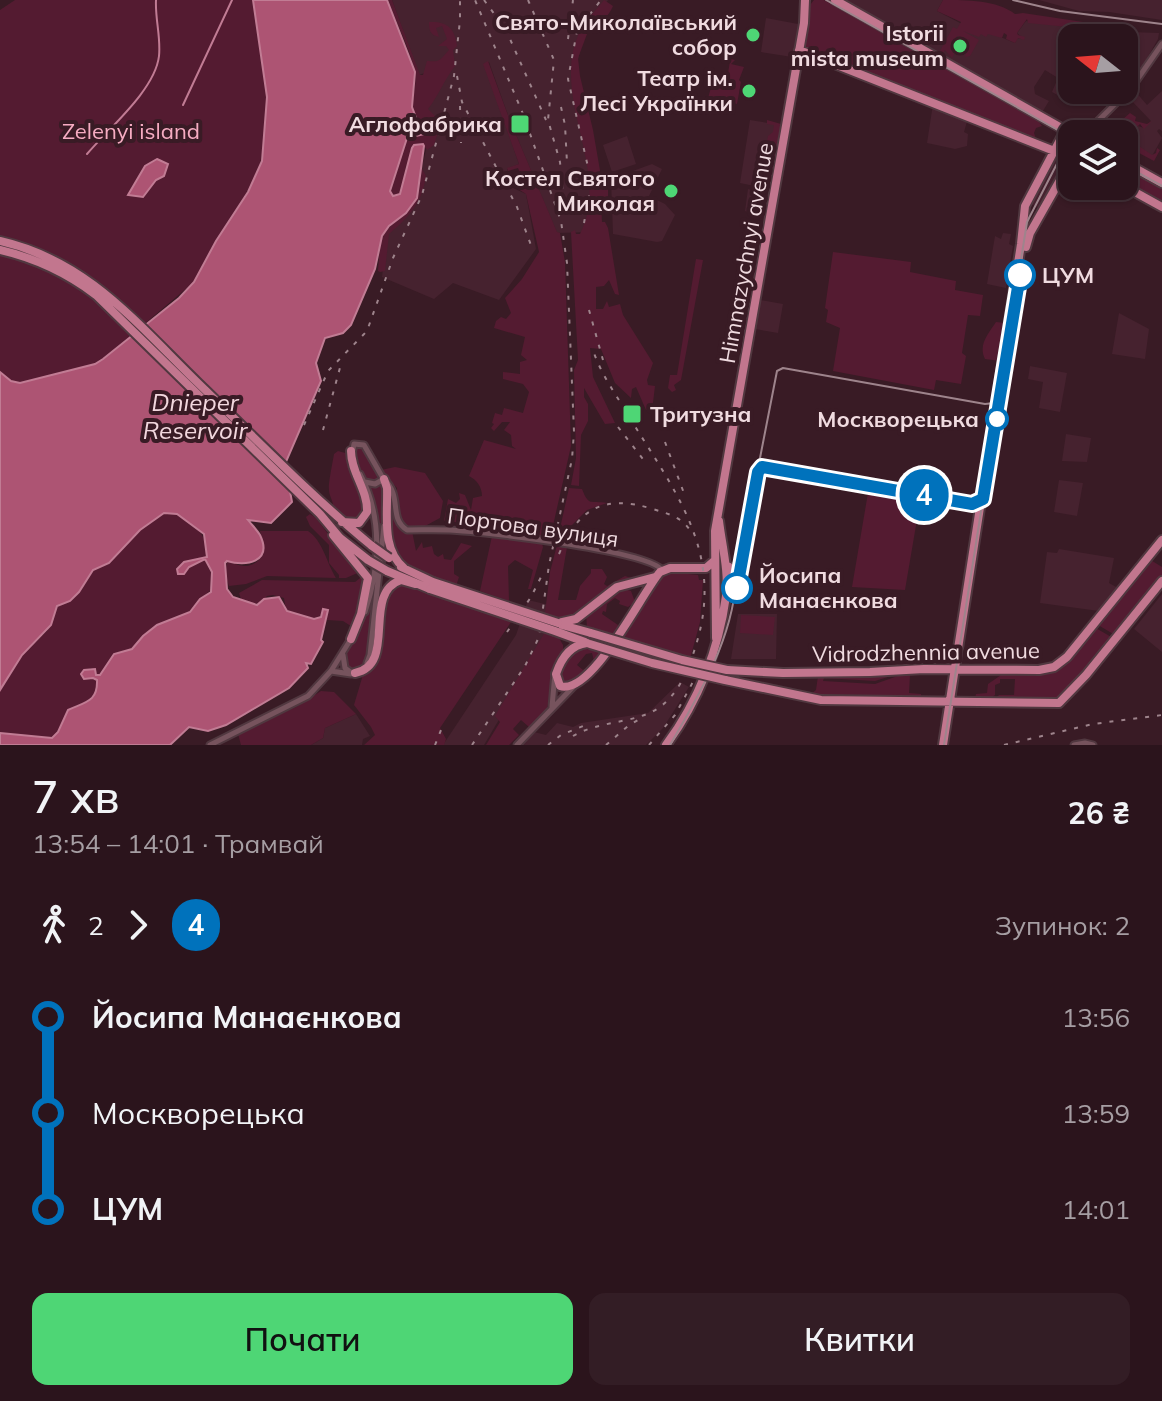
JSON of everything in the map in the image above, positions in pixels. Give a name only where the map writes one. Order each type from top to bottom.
[{"type":"main road","name":"Himnazychnyi avenue","points":[[716,638],[714,556],[719,513],[805,0]]},
{"type":"main road","points":[[835,0],[1058,126]]},
{"type":"main road","points":[[799,50],[1058,153]]},
{"type":"main road","points":[[945,745],[1025,206],[1058,144]]},
{"type":"main road","points":[[1138,170],[1162,183]]},
{"type":"main road","points":[[956,670],[1027,238],[1058,183]]},
{"type":"main road","points":[[1138,194],[1162,207]]},
{"type":"main road","points":[[0,241],[46,255],[87,278],[323,511],[432,586]]},
{"type":"main road","points":[[0,250],[34,260],[71,278],[121,314]]},
{"type":"main road","points":[[342,522],[359,523],[368,509],[366,496],[353,467],[351,451]]},
{"type":"main road","points":[[384,479],[390,547],[395,559],[404,568]]},
{"type":"main road","points":[[323,511],[342,549],[368,578],[365,602],[351,639]]},
{"type":"main road","name":"Himnazychnyi avenue","points":[[716,638],[726,596],[725,553],[719,513]]},
{"type":"main road","points":[[327,524],[368,560],[415,584]]},
{"type":"main road","name":"Vidrodzhennia avenue","points":[[556,627],[591,633],[727,670],[783,673],[1039,670],[1061,663],[1162,540]]},
{"type":"main road","points":[[556,627],[587,611],[617,587],[677,568],[706,568],[719,547],[725,553]]},
{"type":"main road","points":[[677,568],[714,576]]},
{"type":"main road","points":[[588,643],[576,645],[566,654],[557,669],[556,679],[560,686],[575,686],[606,654],[659,573]]},
{"type":"main road","points":[[355,673],[366,670],[375,655],[383,599],[386,590],[398,581],[432,586],[556,627],[565,638],[566,654]]},
{"type":"main road","name":"Vidrodzhennia avenue","points":[[556,627],[588,643],[665,667],[821,700],[1052,703],[1064,701],[1162,581]]},
{"type":"main road","points":[[617,587],[631,590],[637,598],[637,606]]},
{"type":"main road","points":[[715,598],[720,601],[726,596]]},
{"type":"main road","points":[[587,611],[584,624],[591,633]]},
{"type":"main road","points":[[666,745],[706,674],[716,638]]},
{"type":"main road","points":[[779,690],[774,680],[783,673]]},
{"type":"street","points":[[1099,120],[1132,87],[1162,44]]},
{"type":"street","points":[[210,745],[302,700],[331,671],[351,639],[368,603],[377,544],[375,511],[351,451],[356,443],[364,445],[384,479],[383,535],[370,655],[365,667],[355,673],[331,671]]},
{"type":"street","points":[[364,482],[372,484],[384,479]]},
{"type":"street","name":"Портова вулиця","points":[[384,479],[393,487],[398,519],[407,530],[479,532],[576,546],[655,563],[659,573]]},
{"type":"street","points":[[343,654],[345,668],[355,673]]},
{"type":"street","points":[[552,708],[557,669]]},
{"type":"street","points":[[517,745],[575,686]]},
{"type":"street","points":[[1074,745],[1093,745]]},
{"type":"shaded area","points":[[392,0],[608,0],[585,31],[577,64],[597,163],[591,232],[557,233],[489,62],[484,64],[519,164],[507,169],[513,188],[526,194],[536,249],[499,300],[453,283],[434,299],[382,277],[387,234],[422,166],[427,146],[426,109],[452,63],[419,75]]},
{"type":"shaded area","points":[[839,0],[943,0],[937,11],[981,34],[993,34],[1015,43],[1017,38],[1024,39],[1017,33],[1026,21],[1058,25],[1058,78],[1045,70],[1034,87],[1035,94],[1049,101],[1041,114]]},
{"type":"shaded area","points":[[1039,0],[1162,0],[1162,20],[1079,11]]},
{"type":"shaded area","points":[[766,18],[798,24],[792,57],[761,52]]},
{"type":"shaded area","points":[[1138,32],[1159,33],[1138,74]]},
{"type":"shaded area","points":[[1058,78],[1058,95],[1052,92]]},
{"type":"shaded area","points":[[1162,91],[1162,131],[1157,131],[1162,138],[1152,156],[1138,146],[1138,126],[1144,128],[1151,121],[1135,104],[1138,104],[1138,94],[1147,105]]},
{"type":"shaded area","points":[[933,104],[968,118],[964,132],[968,134],[967,146],[955,149],[927,143]]},
{"type":"shaded area","points":[[750,120],[780,125],[769,189],[740,183]]},
{"type":"shaded area","points":[[627,136],[636,164],[612,172],[603,145]]},
{"type":"shaded area","points":[[1054,153],[1058,154],[1058,177],[1040,209],[1028,202]]},
{"type":"shaded area","points":[[652,164],[662,169],[649,196],[665,204],[675,215],[662,241],[613,234],[611,179]]},
{"type":"shaded area","points":[[748,189],[767,195],[764,217],[745,211]]},
{"type":"shaded area","points":[[1003,233],[1011,234],[1009,244],[1013,246],[1006,288],[987,284],[995,236],[1001,239]]},
{"type":"shaded area","points":[[760,300],[783,304],[778,333],[755,329]]},
{"type":"shaded area","points":[[1119,313],[1149,329],[1145,359],[1112,354]]},
{"type":"shaded area","points":[[1030,366],[1067,373],[1060,412],[1039,408],[1043,382],[1028,379]]},
{"type":"shaded area","points":[[1066,434],[1091,438],[1087,462],[1062,461]]},
{"type":"shaded area","points":[[1059,480],[1083,483],[1077,516],[1054,512]]},
{"type":"shaded area","points":[[1059,549],[1114,558],[1109,583],[1118,588],[1099,611],[1040,603],[1047,552],[1057,553]]},
{"type":"shaded area","points":[[1162,594],[1162,652],[1134,629]]},
{"type":"shaded area","points":[[528,600],[549,605],[543,645],[484,745],[443,745],[516,635]]},
{"type":"shaded area","points":[[738,614],[777,614],[776,659],[731,659]]},
{"type":"shaded area","points":[[680,682],[689,687],[663,728],[646,745],[521,745],[534,732],[546,735],[557,723],[573,727],[581,723],[648,713]]},
{"type":"shaded area","points":[[356,714],[370,736],[363,739],[362,745],[311,745],[323,738],[325,728]]},
{"type":"green space","name":"Zelenyi island","points":[[15,0],[253,0],[267,97],[265,141],[258,173],[194,282],[95,364],[20,383],[0,372],[0,10]]},
{"type":"green space","points":[[387,0],[392,0],[420,75],[423,75],[427,61],[440,60],[449,50],[446,46],[438,46],[447,39],[442,26],[436,28],[439,37],[431,32],[429,22],[449,27],[457,46],[453,50],[455,66],[428,109],[441,122],[434,145],[427,150],[424,146],[406,166],[398,196],[391,195],[390,191],[407,138],[424,128],[414,114],[413,65]]},
{"type":"green space","points":[[604,0],[613,6],[594,32],[587,34],[578,58],[602,182],[608,185],[608,201],[601,201],[602,222],[608,228],[619,295],[615,294],[609,280],[604,286],[596,287],[596,309],[603,309],[607,301],[609,307],[620,304],[623,315],[653,363],[647,380],[648,385],[655,386],[652,411],[646,410],[636,387],[632,389],[631,398],[615,383],[601,349],[590,348],[593,377],[615,423],[605,424],[584,388],[588,421],[581,435],[579,486],[571,485],[576,458],[574,370],[578,360],[571,232],[575,230],[576,234],[580,234],[588,209],[589,184],[571,80],[573,54],[581,29]]},
{"type":"green space","points":[[814,0],[824,0],[1055,131],[1039,122],[1042,126],[1036,128],[1036,139],[1031,138],[804,50],[804,24]]},
{"type":"green space","points":[[943,0],[962,0],[1000,6],[1015,14],[1097,24],[1058,26],[1028,23],[1027,19],[1017,33],[1025,37],[1024,40],[1018,38],[1015,43],[1006,39],[1004,33],[1002,38],[988,34],[979,37],[963,31],[979,40],[970,56],[965,57],[970,40],[957,36],[950,49],[956,51],[952,58],[945,50],[943,53],[940,51],[953,27],[957,29],[961,22],[937,11]]},
{"type":"green space","points":[[719,56],[735,60],[731,64],[744,67],[739,80],[737,104],[733,103],[732,110],[709,107],[708,98],[714,77],[727,79],[730,61]]},
{"type":"green space","points":[[488,61],[509,118],[560,233],[565,262],[571,446],[550,539],[460,529],[461,523],[444,521],[448,499],[456,503],[460,499],[459,493],[465,495],[471,510],[473,498],[482,496],[478,484],[469,476],[484,440],[516,449],[512,446],[511,435],[504,430],[510,422],[502,422],[494,431],[492,423],[495,413],[502,415],[504,408],[523,413],[529,392],[523,384],[503,379],[503,372],[520,374],[520,362],[527,360],[521,355],[525,337],[494,328],[496,321],[501,317],[506,319],[511,313],[505,298],[539,252],[526,194],[512,185],[523,181],[518,168],[508,171],[507,168],[519,164],[483,64]]},
{"type":"green space","points":[[1130,113],[1136,117],[1135,120],[1122,120]]},
{"type":"green space","points":[[767,120],[781,124],[773,172],[769,171],[769,167],[762,168],[768,136],[773,132],[774,125],[767,124]]},
{"type":"green space","points":[[1138,145],[1152,155],[1157,148],[1160,150],[1154,161],[1138,152]]},
{"type":"green space","points":[[420,165],[426,176],[421,194],[408,215],[389,234],[385,271],[380,272],[380,242],[385,231],[406,213],[417,198]]},
{"type":"green space","points":[[1138,176],[1162,189],[1162,205],[1138,192]]},
{"type":"green space","points":[[833,252],[911,262],[910,272],[956,281],[955,290],[983,295],[980,316],[968,315],[961,384],[936,380],[934,390],[833,371],[840,328],[826,322],[828,310],[825,308]]},
{"type":"green space","points":[[696,259],[703,260],[681,380],[674,385],[676,390],[672,392],[668,388],[670,375],[677,375]]},
{"type":"green space","points":[[996,322],[1005,323],[1000,361],[985,359],[983,354],[985,340]]},
{"type":"green space","points":[[356,445],[362,445],[377,471],[377,481],[368,480],[359,470],[353,451]]},
{"type":"green space","points":[[338,451],[349,454],[351,470],[365,507],[361,519],[350,522],[329,507],[333,504],[329,490],[331,472],[334,454]]},
{"type":"green space","points":[[395,467],[425,473],[443,501],[440,518],[417,529],[402,524],[397,512],[397,488],[381,470]]},
{"type":"green space","points":[[369,485],[382,487],[383,528],[379,561],[380,532]]},
{"type":"green space","points":[[869,487],[921,496],[905,590],[852,587]]},
{"type":"green space","points":[[569,488],[582,489],[591,502],[607,503],[587,510],[561,536],[559,533]]},
{"type":"green space","points":[[390,490],[394,515],[399,524],[412,531],[416,551],[422,542],[423,548],[432,546],[438,557],[443,554],[444,559],[451,560],[461,543],[472,546],[454,561],[454,574],[459,577],[456,586],[400,563],[391,541]]},
{"type":"green space","points":[[170,512],[185,518],[197,528],[207,548],[208,556],[205,559],[212,572],[212,589],[197,602],[196,613],[152,629],[132,649],[114,654],[100,676],[96,676],[91,668],[82,676],[97,680],[93,697],[68,710],[52,738],[0,733],[0,690],[22,655],[47,631],[57,606],[70,601],[93,570],[109,563],[140,530]]},
{"type":"green space","points":[[310,514],[346,558],[362,571],[339,578],[329,563],[329,545],[310,526],[306,517]]},
{"type":"green space","points":[[260,531],[308,531],[321,547],[336,578],[267,576],[229,586],[225,575],[227,562],[250,565],[263,555]]},
{"type":"green space","points":[[492,536],[542,544],[543,547],[531,589],[528,589],[533,570],[515,560],[508,566],[509,601],[480,591]]},
{"type":"green space","points":[[557,545],[567,547],[558,600],[576,600],[580,586],[591,569],[602,569],[607,577],[604,584],[607,586],[625,576],[634,579],[614,586],[573,616],[564,618],[545,613]]},
{"type":"green space","points":[[1149,559],[1162,567],[1162,578],[1115,635],[1098,625],[1137,575],[1139,577],[1149,565]]},
{"type":"green space","points":[[378,569],[369,653],[363,665],[354,670],[347,667],[345,658],[367,614]]},
{"type":"green space","points":[[669,572],[698,575],[699,580],[703,580],[700,622],[690,659],[620,637],[660,576]]},
{"type":"green space","points":[[364,575],[354,628],[343,621],[327,620],[327,609],[317,617],[308,618],[286,611],[284,598],[267,596],[261,603],[250,604],[241,599],[239,593],[262,580],[355,582]]},
{"type":"green space","points":[[401,584],[511,622],[440,728],[446,739],[444,745],[364,745],[375,735],[354,705],[362,678],[360,674],[367,672],[373,664],[386,600],[390,591]]},
{"type":"green space","points":[[622,588],[631,591],[635,602],[628,607],[619,604],[620,601],[615,598],[607,604],[606,612],[602,614],[618,625],[611,642],[590,666],[594,661],[592,653],[586,654],[577,665],[583,670],[588,668],[577,681],[563,686],[558,671],[576,647],[593,647],[599,632],[587,627],[586,614]]},
{"type":"green space","points":[[741,615],[775,617],[773,635],[740,633]]},
{"type":"green space","points":[[1094,627],[1113,638],[1061,700],[995,699],[999,695],[1014,695],[1015,679],[1000,679],[1000,683],[995,685],[995,695],[989,700],[975,698],[976,694],[987,693],[988,684],[1004,673],[1047,672]]},
{"type":"green space","points":[[545,632],[559,638],[563,645],[563,653],[552,675],[547,710],[529,727],[521,720],[513,729],[519,735],[509,745],[486,745],[500,722],[495,716]]},
{"type":"green space","points":[[907,671],[875,681],[824,678],[823,681],[875,684],[909,672],[928,672],[926,675],[910,675],[909,693],[921,696],[811,694],[816,690],[818,676]]},
{"type":"green space","points":[[321,691],[334,692],[356,714],[325,728],[323,738],[311,745],[241,745],[238,734],[296,707]]},
{"type":"water","name":"Dnieper Reservoir","points":[[253,0],[387,0],[415,72],[412,107],[426,131],[407,138],[390,191],[393,196],[400,194],[412,148],[423,144],[417,198],[382,236],[375,269],[351,325],[343,333],[325,338],[316,363],[321,381],[285,464],[292,502],[271,523],[248,520],[263,544],[260,557],[249,563],[225,563],[227,589],[233,597],[257,605],[264,599],[279,597],[287,611],[314,619],[321,617],[323,609],[328,610],[323,642],[311,664],[306,663],[308,668],[289,688],[226,725],[208,731],[189,727],[170,745],[0,745],[0,733],[52,738],[68,710],[89,700],[95,693],[97,680],[84,679],[81,674],[84,670],[95,669],[96,675],[100,675],[114,654],[132,649],[157,625],[190,612],[200,599],[211,592],[212,572],[205,559],[189,567],[184,574],[178,574],[177,569],[184,562],[207,557],[204,534],[177,514],[164,513],[140,530],[109,563],[93,570],[70,601],[57,606],[51,625],[22,655],[0,690],[0,372],[11,381],[20,383],[95,364],[179,298],[194,282],[248,192],[262,161],[267,97]]},
{"type":"water","points":[[157,159],[168,164],[164,176],[156,180],[143,197],[128,195],[145,166]]},
{"type":"waterway","points":[[87,154],[130,108],[156,69],[159,56],[156,0]]},
{"type":"waterway","points":[[183,105],[232,0]]},
{"type":"tram line","points":[[826,0],[1058,130]]},
{"type":"tram line","points":[[1013,0],[1060,11],[1162,24]]},
{"type":"tram line","points":[[944,745],[1027,222],[1058,162]]},
{"type":"tram line","points":[[1138,173],[1162,186]]},
{"type":"tram line","name":"4","points":[[737,588],[758,472],[762,467],[972,504],[985,497],[1020,275]]},
{"type":"tram line","points":[[670,745],[712,666],[728,624],[777,371],[783,368],[985,404],[994,403],[999,395]]},
{"type":"tram line","points":[[756,481],[759,470],[764,467],[972,504],[985,497]]},
{"type":"railway","points":[[304,425],[328,371],[367,331],[393,258],[422,195],[454,76],[460,0]]},
{"type":"railway","points":[[472,745],[525,666],[539,637],[549,565],[572,459],[574,432],[567,263],[561,221],[523,114],[475,0]]},
{"type":"railway","points":[[484,0],[506,30],[546,120]]},
{"type":"railway","points":[[528,0],[554,60],[548,120],[560,162],[564,205]]},
{"type":"railway","points":[[568,39],[573,0]]},
{"type":"railway","points":[[584,223],[589,196],[588,167],[568,79],[577,31],[601,0]]},
{"type":"railway","points":[[457,76],[462,102],[517,207],[532,248]]},
{"type":"railway","points":[[460,106],[461,143]]},
{"type":"railway","points":[[561,107],[567,163]]},
{"type":"railway","points":[[589,310],[603,360]]},
{"type":"railway","points":[[573,736],[640,716],[667,701],[683,679],[690,662],[703,610],[704,579],[699,549],[689,520],[676,493],[607,381],[593,350]]},
{"type":"railway","points":[[323,430],[341,364]]},
{"type":"railway","points":[[618,427],[646,463]]},
{"type":"railway","points":[[665,442],[685,496]]},
{"type":"railway","points":[[559,554],[575,525],[595,509],[607,505],[620,503],[653,509],[678,519],[690,530]]},
{"type":"railway","points":[[507,632],[544,571]]},
{"type":"railway","points":[[649,745],[675,715],[694,680]]},
{"type":"railway","points":[[1004,745],[1093,724],[1162,715]]},
{"type":"railway","points":[[606,745],[638,720]]},
{"type":"railway","points":[[548,745],[561,735],[583,726]]},
{"type":"railway","points":[[435,745],[441,730]]},
{"type":"place","name":"Свято-Миколаївський собор","points":[[753,35]]},
{"type":"place","name":"Istorii mista museum","points":[[960,46]]},
{"type":"place","name":"Театр ім. Лесі Українки","points":[[749,91]]},
{"type":"place","name":"Аглофабрика","points":[[520,124]]},
{"type":"place","name":"Костел Святого Миколая","points":[[671,191]]},
{"type":"place","name":"ЦУМ","points":[[1020,275]]},
{"type":"place","name":"Тритузна","points":[[632,414]]},
{"type":"place","name":"Москворецька","points":[[997,419]]},
{"type":"place","name":"Йосипа Манаєнкова","points":[[737,588]]}]
